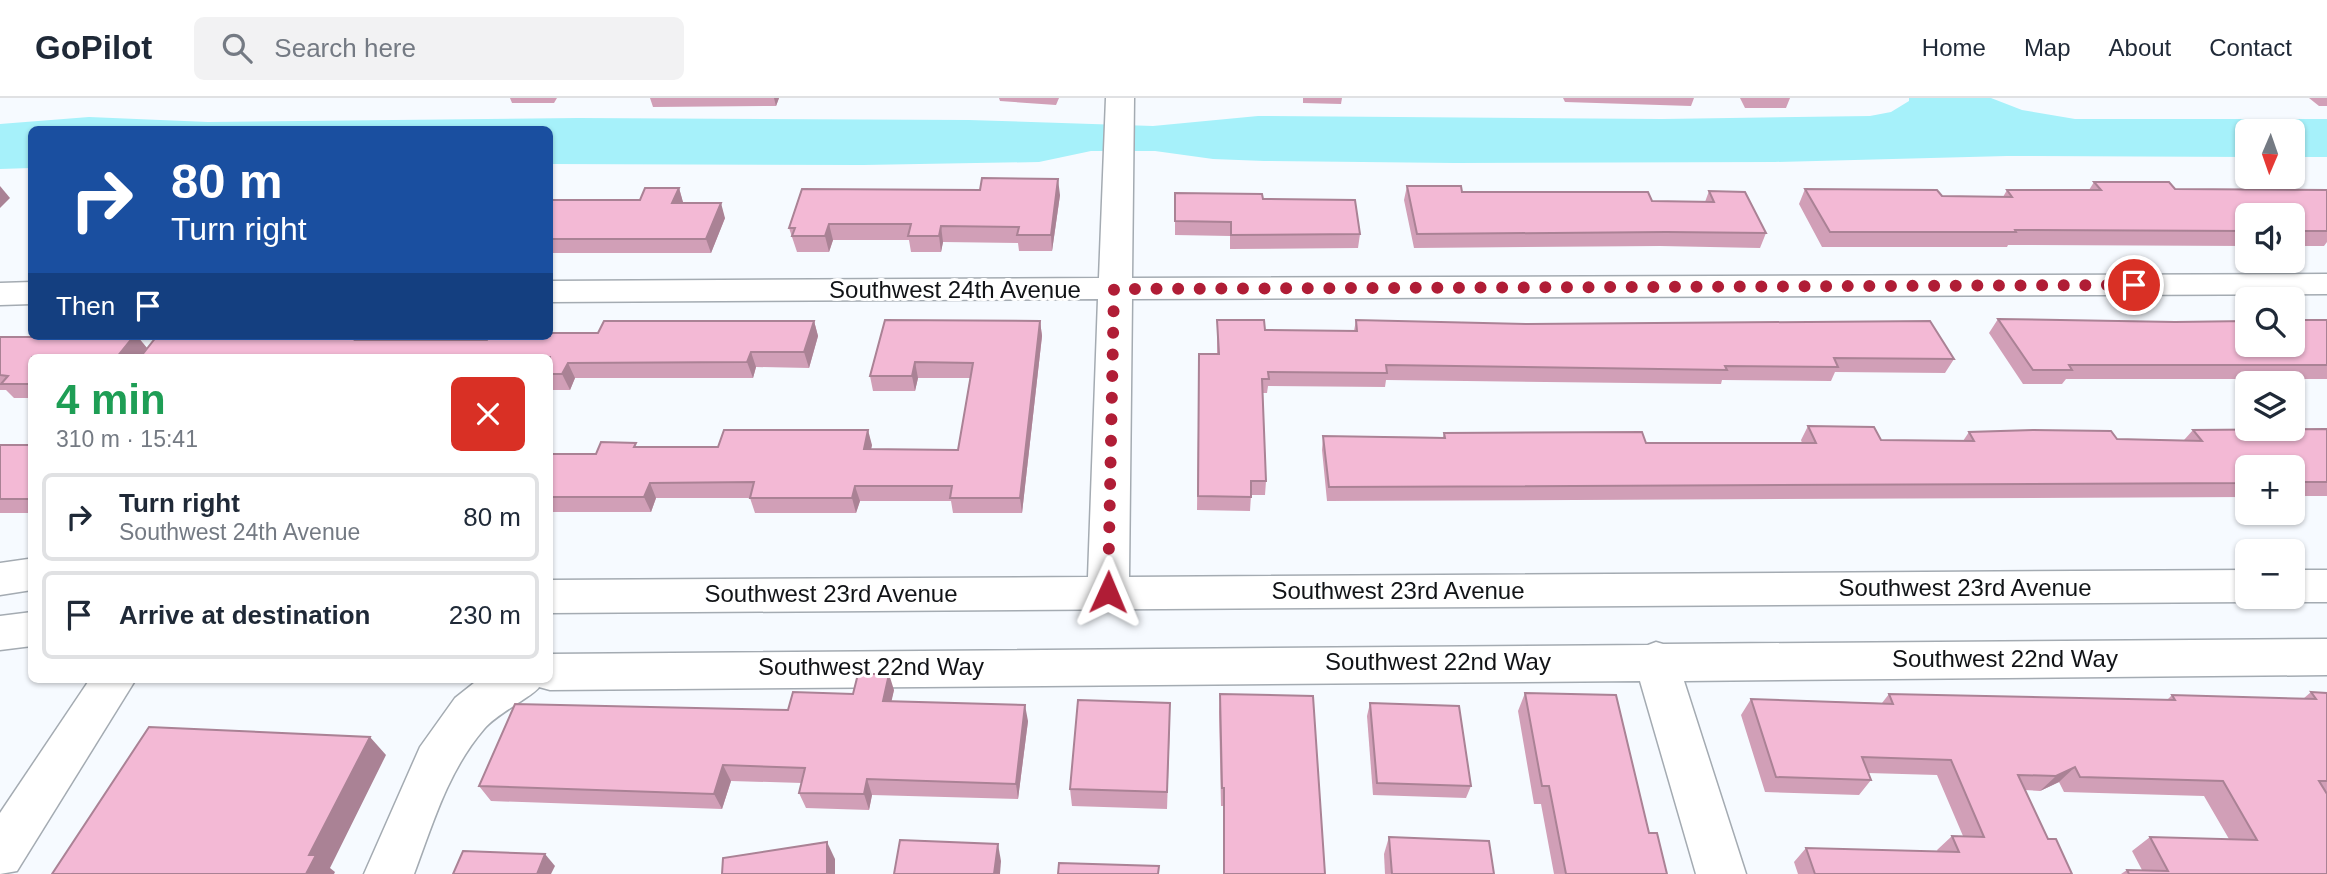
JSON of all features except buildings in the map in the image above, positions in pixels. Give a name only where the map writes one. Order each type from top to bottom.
[{"type":"street","points":[[1108,592],[1120,109]]},
{"type":"street","name":"Southwest 24th Avenue","points":[[553,291],[2327,284]]},
{"type":"street","points":[[0,294],[28,293]]},
{"type":"street","name":"Southwest 23rd Avenue","points":[[553,597],[2235,586]]},
{"type":"street","points":[[2305,586],[2327,586]]},
{"type":"street","points":[[0,633],[28,630]]},
{"type":"street","name":"Southwest 22nd Way","points":[[553,671],[1656,660],[2327,657]]},
{"type":"street","points":[[1656,660],[1721,874]]},
{"type":"street","points":[[0,855],[111,683]]},
{"type":"street","points":[[389,874],[442,750],[457,724],[480,701],[514,683]]},
{"type":"water","points":[[1909,98],[1991,98],[2022,110],[2075,119],[2235,119],[2235,157],[2007,156],[1775,162],[1455,163],[1264,161],[1213,159],[1155,151],[1091,151],[1039,162],[863,165],[553,164],[553,126],[28,126],[28,168],[0,169],[0,124],[89,117],[208,122],[578,118],[969,120],[1153,126],[1258,116],[1662,119],[1870,116],[1891,112],[1909,101]]},
{"type":"water","points":[[2305,119],[2327,119],[2327,157],[2305,157]]},
{"type":"route","points":[[1108,592],[1114,289],[2134,285]]}]
